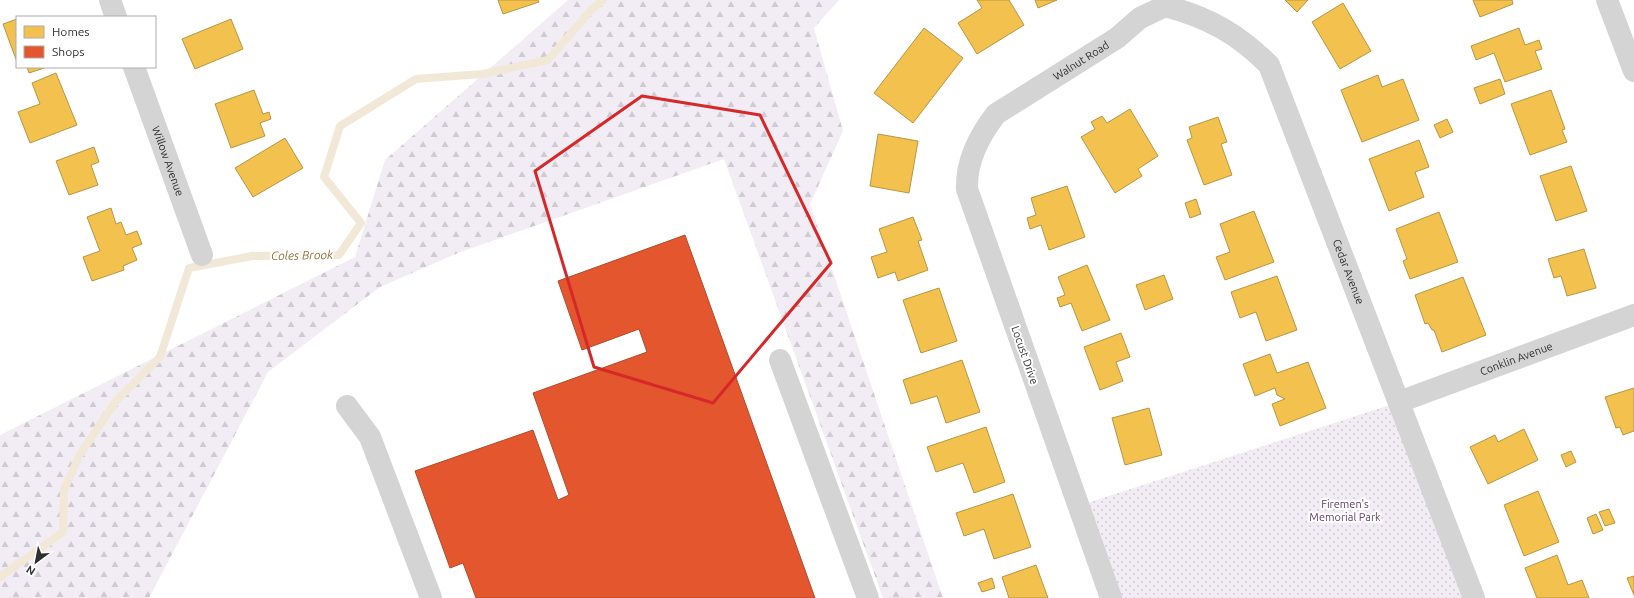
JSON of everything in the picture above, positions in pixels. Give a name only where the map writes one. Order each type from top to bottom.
[{"type":"street","points":[[110,0],[116,16]]},
{"type":"street","points":[[1607,0],[1627,30],[1634,71]]},
{"type":"street","name":"Walnut Road","points":[[996,114],[1117,38],[1140,18],[1164,3]]},
{"type":"street","name":"Cedar Avenue","points":[[1164,3],[1217,24],[1251,46],[1269,65],[1474,598]]},
{"type":"street","name":"Willow Avenue","points":[[134,68],[202,255]]},
{"type":"street","name":"Locust Drive","points":[[996,114],[983,131],[974,148],[968,172],[967,189],[1111,598]]},
{"type":"street","name":"Conklin Avenue","points":[[1399,402],[1634,315]]},
{"type":"street","points":[[780,360],[868,598]]},
{"type":"street","points":[[347,406],[370,437],[431,598]]},
{"type":"highlighted area","points":[[642,96],[760,115],[831,263],[713,403],[594,367],[535,171]]},
{"type":"green space","points":[[568,0],[839,0],[814,28],[843,131],[810,204],[943,598],[883,598],[724,159],[458,253],[380,287],[268,372],[149,598],[0,598],[0,435],[355,257],[385,160]]},
{"type":"green space","name":"Firemen's Memorial Park","points":[[1399,402],[1474,598],[1111,598],[1078,506]]},
{"type":"building: Homes","points":[[498,0],[538,0],[539,2],[503,14]]},
{"type":"building: Homes","points":[[977,0],[1009,0],[1024,25],[977,54],[958,23],[982,8]]},
{"type":"building: Homes","points":[[1035,0],[1057,0],[1038,8]]},
{"type":"building: Homes","points":[[1285,0],[1308,0],[1297,12]]},
{"type":"building: Homes","points":[[1473,0],[1512,0],[1513,4],[1480,17]]},
{"type":"building: Homes","points":[[1343,3],[1371,51],[1340,69],[1312,22]]},
{"type":"building: Homes","points":[[16,19],[16,59],[3,24]]},
{"type":"building: Homes","points":[[231,19],[243,49],[195,69],[182,39]]},
{"type":"building: Homes","points":[[924,28],[963,58],[913,123],[874,93]]},
{"type":"building: Homes","points":[[1519,28],[1525,45],[1539,40],[1542,49],[1535,51],[1542,69],[1505,82],[1494,53],[1476,60],[1471,46]]},
{"type":"building: Homes","points":[[27,68],[44,68],[29,73]]},
{"type":"building: Homes","points":[[56,73],[77,125],[30,143],[18,112],[40,104],[32,83]]},
{"type":"building: Homes","points":[[1378,75],[1382,87],[1403,79],[1419,120],[1362,142],[1341,90]]},
{"type":"building: Homes","points":[[1500,79],[1505,94],[1480,104],[1474,88]]},
{"type":"building: Homes","points":[[254,90],[263,114],[269,112],[271,119],[260,123],[265,136],[231,148],[215,104]]},
{"type":"building: Homes","points":[[1551,90],[1565,129],[1562,130],[1567,142],[1530,155],[1511,104]]},
{"type":"building: Homes","points":[[1130,109],[1158,156],[1138,169],[1142,176],[1115,193],[1081,137],[1095,129],[1091,122],[1102,116],[1107,123]]},
{"type":"building: Homes","points":[[1218,117],[1227,142],[1221,144],[1232,175],[1204,185],[1187,140],[1192,138],[1189,127]]},
{"type":"building: Homes","points":[[1447,119],[1453,132],[1440,138],[1434,125]]},
{"type":"building: Homes","points":[[878,134],[918,141],[909,193],[870,186]]},
{"type":"building: Homes","points":[[285,138],[303,168],[253,197],[235,168]]},
{"type":"building: Homes","points":[[1419,140],[1429,167],[1415,172],[1424,197],[1389,211],[1369,159]]},
{"type":"building: Homes","points":[[94,147],[99,162],[91,165],[98,185],[69,195],[56,161]]},
{"type":"building: Homes","points":[[1571,166],[1587,211],[1556,221],[1540,176]]},
{"type":"building: Homes","points":[[1067,186],[1085,237],[1049,250],[1041,225],[1030,229],[1027,218],[1036,215],[1031,198]]},
{"type":"building: Homes","points":[[1196,199],[1201,214],[1190,218],[1185,203]]},
{"type":"building: Homes","points":[[111,208],[116,224],[121,222],[126,235],[137,231],[142,244],[132,248],[137,260],[123,266],[124,270],[92,281],[83,257],[100,251],[87,217]]},
{"type":"building: Homes","points":[[1254,211],[1274,262],[1225,280],[1216,257],[1230,252],[1220,224]]},
{"type":"building: Homes","points":[[1439,212],[1458,262],[1410,279],[1403,261],[1407,259],[1396,229]]},
{"type":"building: Homes","points":[[913,217],[922,240],[918,241],[928,270],[898,281],[895,272],[878,278],[871,257],[887,252],[879,229]]},
{"type":"building: Homes","points":[[1584,249],[1596,288],[1567,296],[1561,276],[1554,278],[1548,259]]},
{"type":"building: Homes","points":[[1087,265],[1110,320],[1082,331],[1071,303],[1060,307],[1057,298],[1065,295],[1058,277]]},
{"type":"building: Homes","points":[[1164,275],[1173,299],[1145,310],[1136,285]]},
{"type":"building: Homes","points":[[1277,276],[1297,330],[1266,341],[1256,312],[1240,318],[1231,292]]},
{"type":"building: Homes","points":[[1463,277],[1486,335],[1442,352],[1434,330],[1432,330],[1428,323],[1425,324],[1415,295]]},
{"type":"building: Homes","points":[[939,288],[957,341],[921,353],[903,300]]},
{"type":"building: Homes","points":[[1121,333],[1130,357],[1116,362],[1123,381],[1100,390],[1084,347]]},
{"type":"building: Homes","points":[[1270,354],[1277,373],[1308,362],[1326,408],[1280,426],[1272,404],[1285,399],[1277,395],[1275,388],[1255,396],[1243,364]]},
{"type":"building: Homes","points":[[962,360],[980,412],[946,423],[937,396],[911,404],[903,380]]},
{"type":"building: Homes","points":[[1634,388],[1634,431],[1623,435],[1620,427],[1616,428],[1605,397]]},
{"type":"building: Homes","points":[[1149,408],[1162,455],[1125,465],[1112,418]]},
{"type":"building: Homes","points":[[986,427],[1005,482],[974,493],[963,463],[936,472],[927,447]]},
{"type":"building: Homes","points":[[1524,429],[1538,460],[1488,484],[1470,447],[1495,435],[1498,442]]},
{"type":"building: Homes","points":[[1571,451],[1576,462],[1566,467],[1561,455]]},
{"type":"building: Homes","points":[[1538,491],[1559,542],[1524,556],[1504,505]]},
{"type":"building: Homes","points":[[1013,494],[1031,547],[994,559],[984,529],[964,536],[956,513]]},
{"type":"building: Homes","points":[[1609,509],[1615,523],[1605,526],[1599,512]]},
{"type":"building: Homes","points":[[1596,514],[1603,530],[1593,534],[1587,518]]},
{"type":"building: Homes","points":[[1557,555],[1568,585],[1582,580],[1589,598],[1537,598],[1525,568]]},
{"type":"building: Homes","points":[[1036,565],[1048,598],[1009,598],[1002,577]]},
{"type":"building: Homes","points":[[1634,576],[1634,595],[1627,578]]},
{"type":"building: Homes","points":[[992,578],[995,588],[982,592],[978,583]]},
{"type":"building: Shops","points":[[685,235],[815,598],[476,598],[463,563],[450,568],[415,471],[533,430],[558,500],[569,495],[533,393],[647,352],[639,329],[582,350],[558,281]]},
{"type":"waterway","name":"Coles Brook","points":[[0,577],[63,532],[64,490],[79,456],[116,401],[160,357],[189,268],[252,256],[339,255],[361,223],[324,177],[340,126],[416,79],[482,74],[548,60],[591,10],[603,0]]}]
